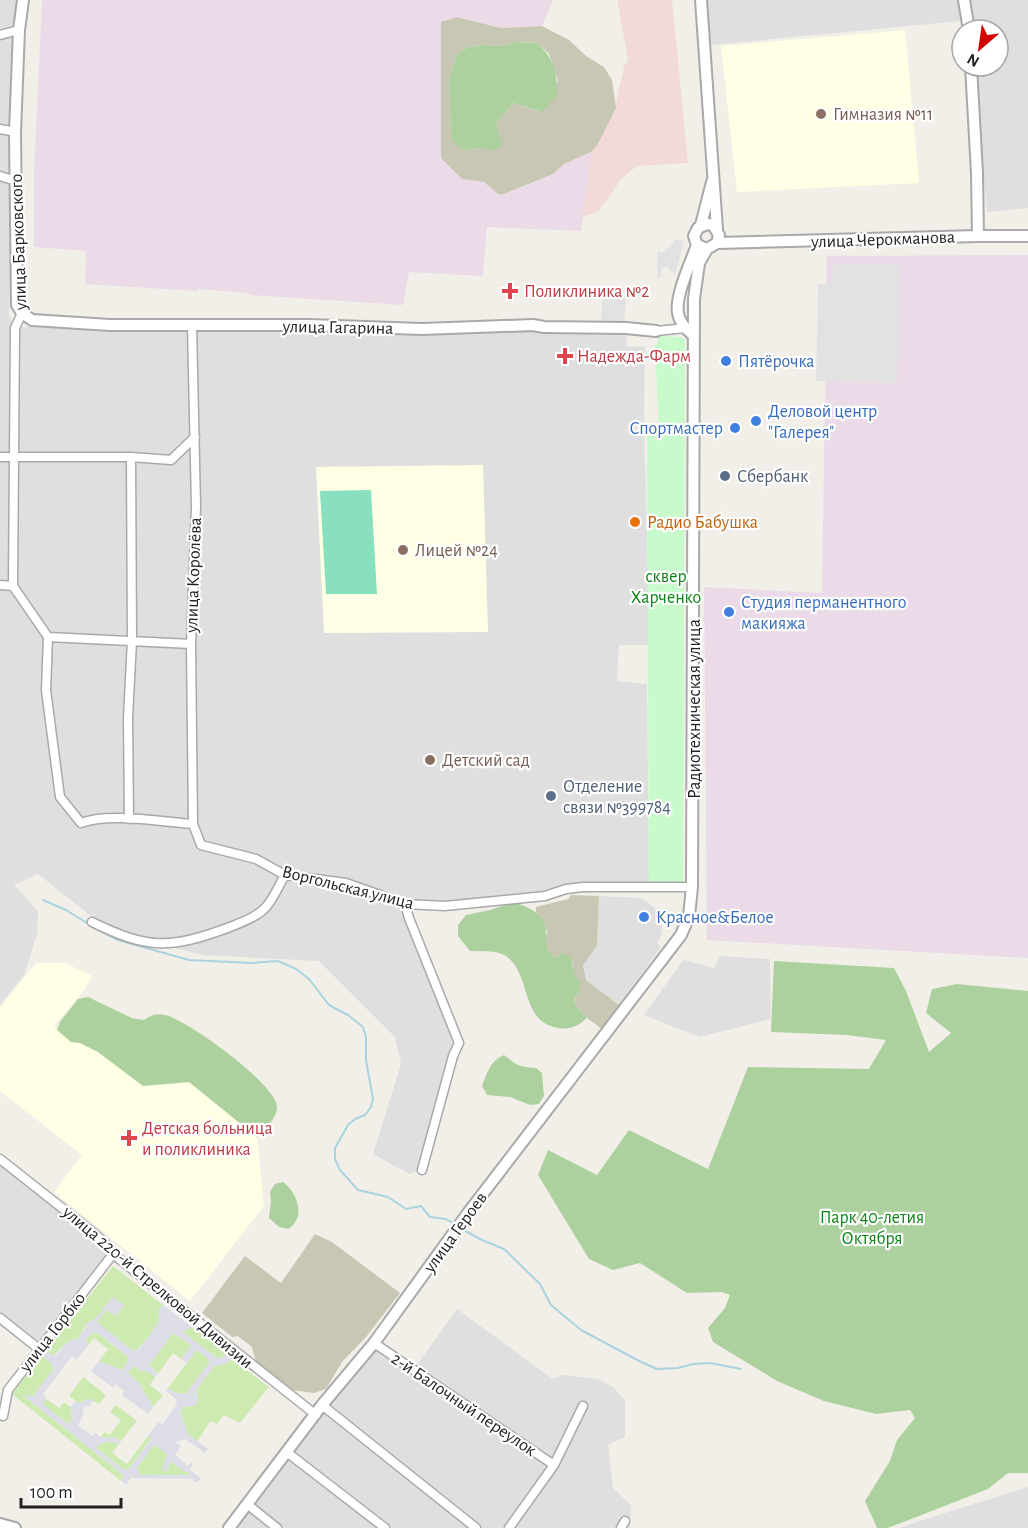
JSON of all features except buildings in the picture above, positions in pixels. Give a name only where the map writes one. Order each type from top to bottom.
[{"type":"street","name":"улица Барковского","points":[[13,586],[15,328],[22,313],[17,305],[15,132],[19,30],[23,0]]},
{"type":"street","name":"Радиотехническая улица","points":[[701,0],[718,236]]},
{"type":"street","points":[[964,0],[967,18]]},
{"type":"street","points":[[0,35],[19,30]]},
{"type":"street","points":[[972,78],[978,236]]},
{"type":"street","points":[[0,129],[15,132]]},
{"type":"street","points":[[0,176],[16,181]]},
{"type":"street","name":"Радиотехническая улица","points":[[702,247],[695,241],[695,232],[701,225],[713,179]]},
{"type":"street","points":[[701,225],[713,225],[718,236],[713,248],[702,247]]},
{"type":"street","name":"улица Черокманова","points":[[718,236],[739,242],[1028,236]]},
{"type":"street","name":"Радиотехническая улица","points":[[681,936],[689,916],[692,887],[691,329],[702,247]]},
{"type":"street","name":"Радиотехническая улица","points":[[691,329],[678,314],[684,280],[702,247]]},
{"type":"street","points":[[656,331],[668,326],[678,314],[684,295],[689,292],[694,299]]},
{"type":"street","name":"улица Гагарина","points":[[22,313],[38,321],[110,326],[309,325],[422,329],[532,325],[656,331],[691,329]]},
{"type":"street","name":"улица Королёва","points":[[192,326],[196,506],[190,644],[193,824]]},
{"type":"street","points":[[0,457],[171,460],[195,437]]},
{"type":"street","points":[[129,819],[128,718],[132,640],[131,458]]},
{"type":"street","points":[[0,585],[13,586],[48,637],[46,690],[60,797],[81,823],[90,820],[129,819],[193,824]]},
{"type":"street","points":[[48,637],[190,644]]},
{"type":"street","name":"Воргольская улица","points":[[193,824],[201,845],[256,859],[285,875],[346,883],[405,904],[456,905],[545,897],[567,889],[583,887],[692,887]]},
{"type":"street","points":[[92,922],[123,937],[145,942],[167,944],[197,939],[250,919],[265,908],[285,875]]},
{"type":"street","points":[[405,904],[408,918],[459,1043],[453,1056],[422,1170]]},
{"type":"street","name":"улица Героев","points":[[229,1528],[319,1410],[374,1343],[474,1204],[681,936]]},
{"type":"street","name":"улица 220-й Стрелковой Дивизии","points":[[0,1159],[95,1234],[113,1254],[476,1528]]},
{"type":"street","name":"улица Горбко","points":[[4,1417],[8,1390],[113,1254]]},
{"type":"street","points":[[0,1318],[39,1349]]},
{"type":"street","name":"2-й Балочный переулок","points":[[374,1343],[554,1465]]},
{"type":"street","points":[[509,1528],[554,1465],[583,1406]]},
{"type":"street","points":[[288,1453],[385,1528]]},
{"type":"street","points":[[247,1504],[278,1528]]},
{"type":"street","points":[[0,1524],[15,1528]]},
{"type":"shaded area","points":[[0,0],[23,0],[9,316],[15,325],[97,328],[626,328],[627,347],[645,346],[644,426],[650,645],[619,645],[617,681],[647,684],[649,884],[574,884],[550,891],[445,903],[405,904],[456,1035],[422,1170],[409,1174],[373,1154],[401,1064],[395,1037],[319,961],[202,955],[129,936],[107,929],[38,874],[14,885],[38,911],[37,934],[24,975],[0,1005]]},
{"type":"shaded area","points":[[42,0],[553,0],[542,26],[501,28],[457,17],[462,179],[484,182],[499,194],[504,194],[553,174],[564,164],[591,152],[581,231],[487,227],[483,276],[409,272],[403,305],[249,295],[249,293],[198,289],[197,291],[85,284],[86,251],[34,247],[34,172]]},
{"type":"shaded area","points":[[617,0],[672,0],[688,163],[637,166],[623,177],[598,212],[583,217],[591,152],[598,144],[615,108],[624,67],[628,59]]},
{"type":"shaded area","points":[[707,0],[958,0],[961,18],[950,18],[950,22],[711,45]]},
{"type":"shaded area","points":[[967,0],[1028,0],[1028,208],[987,212],[974,78],[1010,78],[1010,18],[969,18]]},
{"type":"shaded area","points":[[457,17],[501,28],[542,26],[569,40],[586,56],[604,67],[612,80],[616,108],[598,144],[591,152],[564,164],[553,174],[504,194],[498,194],[484,182],[462,179],[441,158],[441,22]],"holes":[[[516,42],[538,43],[549,54],[558,81],[538,111],[513,103],[496,124],[497,130],[479,148],[466,150],[451,137],[449,78],[458,53],[469,47],[504,46]]]},
{"type":"shaded area","name":"Гимназия №11","points":[[905,30],[919,183],[737,192],[721,46]]},
{"type":"shaded area","points":[[676,239],[684,241],[675,275],[667,267],[662,268],[661,278],[657,278],[657,251],[664,252]]},
{"type":"shaded area","points":[[1028,255],[1028,958],[707,940],[704,587],[822,593],[827,256]]},
{"type":"shaded area","points":[[896,264],[898,269],[897,383],[816,381],[818,284],[833,284],[833,265]]},
{"type":"shaded area","points":[[603,295],[626,296],[624,328],[600,328]]},
{"type":"shaded area","name":"Лицей №24","points":[[483,465],[488,632],[324,633],[316,467]]},
{"type":"shaded area","points":[[571,895],[599,896],[597,946],[583,965],[586,980],[619,1005],[602,1029],[575,1005],[571,959],[562,952],[557,958],[551,954],[545,943],[547,931],[536,912],[536,907],[568,899]]},
{"type":"shaded area","points":[[599,896],[641,898],[657,911],[662,924],[662,933],[657,944],[661,947],[619,1005],[586,980],[583,965],[597,946]]},
{"type":"shaded area","points":[[720,956],[770,959],[771,1019],[700,1037],[644,1015],[683,960],[714,968]]},
{"type":"shaded area","points":[[36,963],[65,963],[92,976],[85,989],[54,1026],[71,1042],[80,1043],[98,1052],[143,1086],[189,1082],[257,1137],[264,1206],[190,1301],[54,1192],[82,1155],[0,1091],[0,1008]]},
{"type":"shaded area","points":[[0,1159],[113,1254],[39,1349],[0,1318]]},
{"type":"shaded area","points":[[315,1234],[332,1242],[400,1293],[366,1337],[342,1362],[326,1389],[314,1393],[292,1390],[256,1362],[252,1347],[238,1336],[232,1337],[202,1313],[245,1256],[281,1283]]},
{"type":"shaded area","points":[[113,1297],[124,1305],[116,1316],[106,1310],[97,1322],[133,1351],[140,1348],[158,1323],[159,1309],[163,1305],[192,1327],[183,1332],[218,1359],[227,1355],[232,1359],[226,1364],[214,1366],[196,1390],[198,1400],[196,1405],[184,1406],[180,1412],[188,1434],[208,1449],[205,1453],[185,1439],[175,1442],[181,1446],[175,1455],[188,1466],[191,1462],[193,1464],[190,1470],[201,1478],[197,1483],[192,1479],[131,1478],[126,1485],[121,1481],[124,1477],[121,1473],[25,1397],[27,1394],[32,1397],[53,1370],[51,1363],[42,1356],[46,1351],[53,1356],[56,1355],[70,1340],[78,1339],[88,1323],[95,1319]],"holes":[[[96,1332],[125,1354],[128,1362],[122,1370],[99,1361],[91,1371],[113,1388],[116,1384],[124,1391],[122,1395],[148,1414],[153,1407],[138,1382],[128,1373],[134,1365],[142,1372],[147,1371],[155,1377],[158,1374],[149,1365],[173,1333],[190,1344],[181,1359],[187,1363],[196,1351],[199,1351],[210,1361],[186,1394],[176,1393],[168,1388],[166,1391],[176,1399],[177,1404],[162,1425],[158,1422],[148,1436],[151,1439],[129,1469],[124,1470],[96,1448],[102,1443],[110,1441],[119,1444],[121,1441],[117,1438],[100,1437],[95,1433],[92,1436],[78,1425],[84,1414],[82,1411],[94,1400],[88,1399],[79,1403],[75,1401],[71,1407],[72,1420],[68,1424],[43,1404],[46,1399],[43,1394],[72,1356],[76,1360],[89,1344],[87,1337]],[[154,1445],[167,1454],[162,1469],[168,1471],[170,1461],[183,1471],[189,1472],[189,1475],[140,1475],[137,1468]]]},
{"type":"shaded area","points":[[457,1309],[553,1379],[562,1375],[598,1379],[614,1388],[625,1401],[625,1437],[608,1445],[613,1488],[631,1505],[630,1528],[229,1528],[374,1343],[414,1369]]},
{"type":"shaded area","points":[[1028,1487],[1028,1528],[900,1528],[916,1522]]},
{"type":"green space","points":[[516,42],[538,43],[543,49],[554,66],[557,95],[542,112],[513,103],[496,124],[502,144],[496,150],[479,148],[466,150],[457,146],[451,137],[449,78],[458,53],[469,47],[504,46]]},
{"type":"green space","name":"сквер Харченко","points":[[658,336],[681,337],[685,340],[683,883],[649,882],[647,432],[659,432],[655,345],[658,344]]},
{"type":"green space","points":[[371,490],[377,594],[326,594],[320,491]]},
{"type":"green space","points":[[514,902],[540,916],[544,923],[550,952],[557,958],[562,952],[571,958],[574,974],[580,982],[580,991],[574,998],[575,1005],[587,1018],[577,1025],[570,1028],[558,1028],[546,1024],[532,1008],[520,974],[506,956],[493,952],[470,951],[458,936],[458,925],[466,915]]},
{"type":"green space","name":"Парк 40-летия Октября","points":[[774,961],[894,968],[906,991],[929,1052],[951,1033],[926,1013],[932,989],[957,984],[1028,991],[1028,1473],[1008,1473],[988,1489],[888,1528],[877,1528],[865,1501],[890,1461],[897,1440],[915,1418],[910,1410],[876,1414],[824,1401],[777,1381],[713,1342],[708,1328],[725,1308],[730,1295],[722,1292],[687,1293],[640,1263],[613,1270],[589,1259],[538,1175],[548,1150],[597,1175],[629,1130],[708,1169],[748,1067],[869,1069],[886,1040],[847,1035],[771,1032]]},
{"type":"green space","points":[[88,997],[132,1018],[144,1020],[154,1015],[165,1015],[192,1028],[230,1055],[263,1084],[277,1107],[273,1120],[257,1137],[189,1082],[143,1086],[98,1052],[80,1043],[71,1042],[57,1030],[60,1022],[78,999]]},
{"type":"green space","points":[[504,1055],[518,1065],[536,1068],[542,1073],[544,1096],[539,1104],[530,1105],[510,1097],[487,1095],[482,1086],[487,1072],[495,1061]]},
{"type":"green space","points":[[283,1182],[296,1198],[298,1205],[297,1218],[288,1229],[279,1227],[269,1218],[270,1192],[275,1184]]},
{"type":"green space","points":[[113,1266],[163,1305],[160,1309],[158,1323],[151,1335],[133,1351],[96,1322],[113,1297],[95,1319],[87,1323],[78,1339],[70,1340],[53,1356],[46,1351]]},
{"type":"green space","points":[[192,1327],[227,1355],[218,1359],[182,1332]]},
{"type":"green space","points":[[96,1332],[128,1357],[128,1362],[122,1370],[99,1361],[108,1349],[94,1338],[89,1344],[85,1340]]},
{"type":"green space","points":[[173,1333],[190,1344],[190,1347],[181,1359],[173,1353],[158,1374],[149,1365]]},
{"type":"green space","points":[[196,1351],[208,1358],[210,1364],[186,1394],[176,1393],[168,1388]]},
{"type":"green space","points":[[42,1356],[51,1363],[53,1370],[32,1397],[25,1397],[121,1473],[124,1477],[121,1481],[12,1394]]},
{"type":"green space","points":[[232,1359],[269,1387],[240,1423],[224,1415],[217,1424],[210,1421],[197,1442],[188,1434],[180,1412],[184,1406],[196,1405],[198,1400],[196,1390],[214,1366],[226,1364]]},
{"type":"green space","points":[[135,1365],[141,1371],[147,1371],[155,1377],[150,1385],[163,1395],[153,1407],[138,1382],[127,1373]]},
{"type":"green space","points":[[83,1377],[106,1395],[99,1404],[88,1399],[79,1403],[69,1396]]},
{"type":"green space","points":[[46,1399],[59,1408],[64,1402],[71,1407],[72,1420],[68,1424],[42,1404]]},
{"type":"green space","points":[[116,1405],[137,1421],[121,1441],[117,1438],[100,1437],[105,1432],[110,1435],[121,1420],[110,1412]]},
{"type":"green space","points":[[148,1436],[151,1438],[129,1469],[124,1470],[96,1448],[102,1443],[115,1441],[119,1444],[112,1453],[127,1464]]},
{"type":"green space","points":[[154,1444],[167,1454],[163,1466],[165,1471],[168,1471],[170,1461],[183,1471],[189,1472],[189,1475],[140,1475],[137,1468]]},
{"type":"waterway","points":[[43,900],[66,910],[118,940],[189,960],[251,963],[278,961],[296,969],[309,979],[329,1005],[348,1015],[363,1027],[366,1037],[366,1060],[373,1099],[365,1115],[348,1125],[335,1148],[335,1159],[340,1170],[358,1190],[388,1197],[406,1209],[421,1206],[430,1217],[446,1219],[455,1224]]},
{"type":"waterway","points":[[462,1229],[504,1249],[540,1284],[551,1305],[581,1330],[641,1362],[657,1369],[710,1363],[741,1369]]},
{"type":"place","name":"Гимназия №11","points":[[821,114]]},
{"type":"place","name":"Поликлиника №2","points":[[510,291]]},
{"type":"place","name":"Надежда-Фарм","points":[[565,356]]},
{"type":"place","name":"Пятёрочка","points":[[726,361]]},
{"type":"place","name":"Деловой центр \"Галерея\"","points":[[756,421]]},
{"type":"place","name":"Спортмастер","points":[[735,428]]},
{"type":"place","name":"Сбербанк","points":[[725,476]]},
{"type":"place","name":"Радио Бабушка","points":[[635,522]]},
{"type":"place","name":"Лицей №24","points":[[403,550]]},
{"type":"place","name":"Студия перманентного макияжа","points":[[729,612]]},
{"type":"place","name":"Детский сад","points":[[430,760]]},
{"type":"place","name":"Отделение связи №399784","points":[[551,796]]},
{"type":"place","name":"Красное&Белое","points":[[644,917]]},
{"type":"place","name":"Детская больница и поликлиника","points":[[129,1138]]}]
